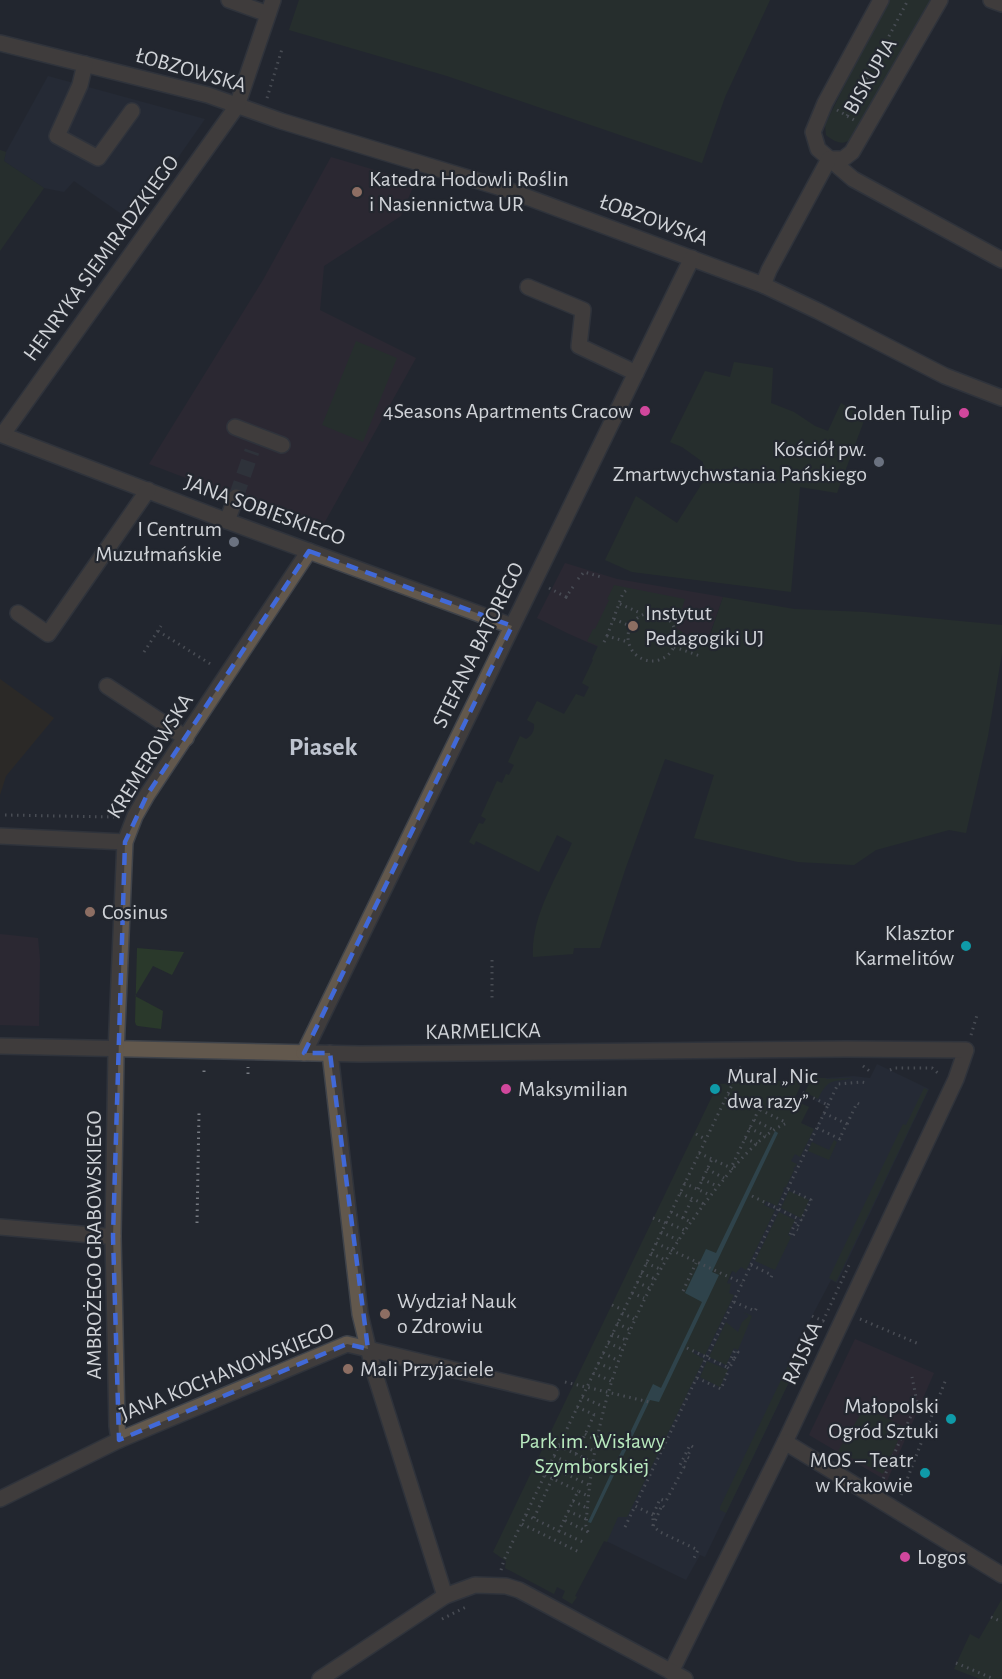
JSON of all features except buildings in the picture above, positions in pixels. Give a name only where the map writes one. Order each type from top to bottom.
[{"type":"street","points":[[229,0],[271,7]]},
{"type":"street","name":"BISKUPIA","points":[[881,0],[825,103],[813,132],[818,149],[829,159],[843,159],[852,152],[940,0]]},
{"type":"street","points":[[991,0],[1002,4]]},
{"type":"street","name":"HENRYKA SIEMIRADZKIEGO","points":[[1,434],[237,105],[271,7]]},
{"type":"street","name":"ŁOBZOWSKA","points":[[0,43],[208,95],[281,121],[508,190],[763,285],[945,376],[1002,398]]},
{"type":"street","points":[[85,64],[80,85],[57,136],[98,158],[132,111]]},
{"type":"street","points":[[763,285],[829,159],[853,179],[1002,260]]},
{"type":"street","name":"STEFANA BATOREGO","points":[[304,1053],[692,258]]},
{"type":"street","points":[[528,287],[584,310],[579,346],[636,373]]},
{"type":"street","points":[[235,428],[282,445]]},
{"type":"street","name":"JANA SOBIESKIEGO","points":[[1,434],[512,627]]},
{"type":"street","points":[[252,451],[257,436]]},
{"type":"street","points":[[18,613],[48,634],[148,490]]},
{"type":"street","points":[[227,521],[236,497]]},
{"type":"street","name":"KREMEROWSKA","points":[[117,1048],[124,842],[147,795],[309,551]]},
{"type":"street","points":[[107,686],[186,738]]},
{"type":"street","points":[[0,836],[124,842]]},
{"type":"street","name":"KARMELICKA","points":[[0,1046],[425,1054],[836,1049],[968,1042]]},
{"type":"street","name":"RAJSKA","points":[[671,1672],[785,1442],[956,1079],[968,1042]]},
{"type":"street","name":"AMBROŻEGO GRABOWSKIEGO","points":[[117,1048],[113,1236],[119,1440]]},
{"type":"street","points":[[330,1053],[360,1314],[368,1349],[445,1596]]},
{"type":"street","points":[[0,1227],[113,1236]]},
{"type":"street","name":"JANA KOCHANOWSKIEGO","points":[[0,1499],[119,1440],[347,1344],[550,1393]]},
{"type":"street","points":[[785,1442],[1002,1575]]},
{"type":"street","points":[[320,1679],[445,1596],[475,1585],[507,1586],[519,1590],[685,1679]]},
{"type":"path","points":[[847,116],[908,0]]},
{"type":"path","points":[[267,98],[282,49]]},
{"type":"path","points":[[825,103],[866,127]]},
{"type":"path","points":[[578,579],[584,572],[601,577]]},
{"type":"path","points":[[566,597],[575,584]]},
{"type":"path","points":[[547,587],[571,599]]},
{"type":"path","points":[[604,642],[623,593],[628,589]]},
{"type":"path","points":[[620,604],[638,612],[640,616]]},
{"type":"path","points":[[656,613],[664,615],[676,627],[674,647],[664,658],[650,661],[636,655],[628,642],[630,626],[640,616],[656,613]]},
{"type":"path","points":[[614,619],[630,626]]},
{"type":"path","points":[[144,652],[161,626]]},
{"type":"path","points":[[158,631],[212,665]]},
{"type":"path","points":[[607,636],[628,642]]},
{"type":"path","points":[[674,647],[700,656]]},
{"type":"path","points":[[5,814],[114,817]]},
{"type":"path","points":[[492,960],[492,999]]},
{"type":"path","points":[[968,1042],[978,1015]]},
{"type":"path","points":[[493,1030],[493,1037]]},
{"type":"path","points":[[204,1066],[204,1072]]},
{"type":"path","points":[[863,1066],[872,1073]]},
{"type":"path","points":[[248,1067],[248,1074]]},
{"type":"path","points":[[727,1067],[734,1073]]},
{"type":"path","points":[[501,1570],[544,1475],[728,1094],[734,1073],[741,1067]]},
{"type":"path","points":[[890,1070],[932,1068],[944,1078]]},
{"type":"path","points":[[625,1527],[838,1084],[867,1083]]},
{"type":"path","points":[[801,1092],[828,1106]]},
{"type":"path","points":[[728,1094],[787,1123],[766,1136],[732,1168]]},
{"type":"path","points":[[817,1128],[840,1139],[857,1103],[859,1104]]},
{"type":"path","points":[[564,1521],[588,1532],[586,1520],[590,1474],[598,1429],[622,1349],[649,1288],[684,1230],[732,1168],[759,1109]]},
{"type":"path","points":[[197,1223],[199,1113]]},
{"type":"path","points":[[824,1113],[847,1124]]},
{"type":"path","points":[[754,1120],[774,1130]]},
{"type":"path","points":[[749,1128],[766,1136]]},
{"type":"path","points":[[696,1134],[706,1139]]},
{"type":"path","points":[[745,1138],[758,1144]]},
{"type":"path","points":[[699,1153],[732,1168]]},
{"type":"path","points":[[738,1154],[744,1157]]},
{"type":"path","points":[[698,1189],[712,1159]]},
{"type":"path","points":[[707,1169],[725,1178]]},
{"type":"path","points":[[702,1179],[718,1187]]},
{"type":"path","points":[[684,1183],[711,1195]]},
{"type":"path","points":[[788,1189],[812,1200],[799,1219],[790,1235],[793,1236],[797,1229],[799,1219]]},
{"type":"path","points":[[680,1192],[704,1204]]},
{"type":"path","points":[[752,1196],[799,1219]]},
{"type":"path","points":[[683,1218],[692,1198]]},
{"type":"path","points":[[670,1212],[691,1222]]},
{"type":"path","points":[[653,1218],[684,1230]]},
{"type":"path","points":[[661,1232],[678,1240]]},
{"type":"path","points":[[656,1243],[742,1283]]},
{"type":"path","points":[[651,1253],[665,1260]]},
{"type":"path","points":[[646,1263],[660,1269]]},
{"type":"path","points":[[683,1291],[698,1263]]},
{"type":"path","points":[[751,1265],[772,1275],[770,1280]]},
{"type":"path","points":[[641,1273],[655,1279]]},
{"type":"path","points":[[637,1282],[649,1288]]},
{"type":"path","points":[[632,1293],[644,1298]]},
{"type":"path","points":[[733,1301],[755,1311],[757,1307]]},
{"type":"path","points":[[612,1305],[635,1319]]},
{"type":"path","points":[[812,1316],[823,1321]]},
{"type":"path","points":[[858,1319],[919,1344]]},
{"type":"path","points":[[617,1323],[630,1330]]},
{"type":"path","points":[[612,1334],[626,1340]]},
{"type":"path","points":[[608,1343],[622,1349]]},
{"type":"path","points":[[687,1348],[728,1368]]},
{"type":"path","points":[[697,1377],[721,1389],[728,1368],[735,1350],[738,1352],[735,1360],[728,1368]]},
{"type":"path","points":[[603,1353],[618,1360]]},
{"type":"path","points":[[598,1363],[614,1370]]},
{"type":"path","points":[[593,1373],[611,1381]]},
{"type":"path","points":[[884,1479],[917,1402],[912,1377]]},
{"type":"path","points":[[901,1495],[946,1379]]},
{"type":"path","points":[[565,1382],[647,1401]]},
{"type":"path","points":[[582,1397],[604,1407]]},
{"type":"path","points":[[578,1407],[601,1418]]},
{"type":"path","points":[[576,1454],[594,1415]]},
{"type":"path","points":[[590,1425],[598,1429]]},
{"type":"path","points":[[585,1434],[596,1440]]},
{"type":"path","points":[[924,1437],[931,1440]]},
{"type":"path","points":[[580,1444],[594,1451]]},
{"type":"path","points":[[693,1446],[690,1445],[680,1465],[684,1467],[675,1486],[666,1501],[660,1499],[652,1515],[653,1526],[660,1532],[698,1550],[693,1560]]},
{"type":"path","points":[[559,1446],[592,1462]]},
{"type":"path","points":[[685,1462],[690,1451]]},
{"type":"path","points":[[554,1456],[590,1474]]},
{"type":"path","points":[[557,1469],[562,1459]]},
{"type":"path","points":[[549,1466],[589,1485]]},
{"type":"path","points":[[544,1475],[588,1496]]},
{"type":"path","points":[[534,1518],[552,1479]]},
{"type":"path","points":[[559,1531],[578,1491]]},
{"type":"path","points":[[573,1501],[587,1508]]},
{"type":"path","points":[[653,1526],[662,1505],[664,1507]]},
{"type":"path","points":[[635,1506],[652,1515]]},
{"type":"path","points":[[568,1511],[586,1520]]},
{"type":"path","points":[[526,1515],[583,1542]]},
{"type":"path","points":[[522,1524],[579,1552]]},
{"type":"path","points":[[442,1619],[476,1602]]},
{"type":"path","points":[[992,1617],[1002,1622]]},
{"type":"path","points":[[956,1664],[994,1679]]},
{"type":"highlighted area","points":[[309,551],[512,626],[304,1053],[330,1053],[368,1349],[347,1344],[119,1440],[113,1236],[125,842],[147,795]]},
{"type":"shaded area","points":[[48,76],[205,119],[133,222],[74,181],[64,192],[44,188],[4,161],[6,152]]},
{"type":"shaded area","points":[[331,157],[415,182],[401,216],[324,266],[320,310],[416,358],[321,529],[149,464],[263,280]]},
{"type":"shaded area","name":"Instytut Pedagogiki UJ","points":[[565,563],[617,579],[723,597],[691,688],[537,618]]},
{"type":"shaded area","points":[[0,679],[54,718],[6,776],[0,795]]},
{"type":"shaded area","points":[[0,934],[38,938],[39,1026],[0,1025]]},
{"type":"shaded area","points":[[877,1064],[929,1089],[837,1283],[831,1280],[812,1316],[795,1353],[801,1357],[705,1557],[700,1555],[686,1580],[604,1540],[803,1124],[815,1129],[826,1106],[815,1101],[826,1078],[853,1076],[870,1078]]},
{"type":"shaded area","points":[[775,1131],[778,1133],[712,1272],[719,1275],[659,1402],[650,1400],[591,1523],[588,1522],[653,1384],[661,1388],[702,1302],[685,1293],[706,1249],[716,1253]]},
{"type":"shaded area","points":[[855,1339],[934,1373],[887,1481],[809,1435]]},
{"type":"green space","points":[[299,0],[770,0],[725,97],[702,163],[447,76],[289,30]]},
{"type":"green space","points":[[887,0],[931,0],[853,137],[843,143],[836,141],[826,135],[825,125]]},
{"type":"green space","points":[[0,150],[6,152],[4,161],[44,188],[0,251]]},
{"type":"green space","points":[[356,341],[397,358],[363,442],[322,425]]},
{"type":"green space","points":[[734,362],[773,368],[771,403],[794,412],[815,426],[828,431],[841,403],[865,418],[837,493],[800,487],[791,592],[632,572],[605,560],[636,496],[677,523],[703,482],[703,462],[682,447],[670,442],[705,371],[730,377]]},
{"type":"green space","points":[[614,585],[685,599],[676,628],[687,635],[692,632],[709,638],[723,597],[794,609],[864,612],[1002,625],[1002,653],[988,736],[966,833],[949,830],[876,850],[854,865],[798,862],[694,838],[714,775],[665,759],[600,948],[574,948],[573,954],[533,957],[533,942],[540,912],[572,843],[557,835],[539,872],[476,841],[474,845],[469,842],[479,823],[483,824],[486,819],[481,816],[497,781],[502,783],[514,765],[508,762],[520,736],[526,739],[533,733],[534,724],[527,720],[537,701],[564,714],[576,694],[584,697],[589,687],[582,683],[598,646],[587,641],[609,600],[607,599]]},
{"type":"green space","points":[[137,948],[184,952],[172,975],[153,966],[136,995]]},
{"type":"green space","points":[[136,996],[163,1011],[161,1029],[136,1025]]},
{"type":"green space","name":"Park im. Wisławy Szymborskiej","points":[[796,1078],[804,1078],[794,1100],[809,1107],[801,1123],[814,1129],[800,1157],[795,1154],[791,1161],[797,1164],[793,1168],[786,1187],[783,1188],[777,1206],[766,1201],[764,1205],[775,1210],[746,1270],[741,1267],[735,1274],[732,1271],[727,1283],[731,1283],[729,1293],[734,1295],[705,1355],[695,1350],[693,1353],[704,1359],[627,1517],[618,1517],[607,1542],[604,1541],[572,1604],[562,1598],[565,1591],[557,1587],[554,1594],[505,1568],[506,1561],[493,1552],[718,1084],[796,1080]]},
{"type":"green space","points":[[812,1078],[853,1078],[832,1082],[825,1087],[818,1099],[805,1092]]},
{"type":"green space","points":[[924,1088],[928,1090],[836,1282],[829,1278],[903,1124],[906,1125]]},
{"type":"green space","points":[[834,1140],[837,1142],[829,1160],[808,1151],[812,1142],[829,1150]]},
{"type":"green space","points":[[789,1191],[809,1200],[801,1218],[781,1208]]},
{"type":"green space","points":[[779,1212],[795,1220],[788,1235],[791,1237],[775,1270],[755,1261]]},
{"type":"green space","points":[[743,1312],[752,1316],[738,1350],[734,1348],[726,1365],[709,1357],[726,1322],[738,1332],[742,1322],[749,1316]]},
{"type":"green space","points":[[794,1353],[801,1357],[726,1513],[720,1510],[720,1507]]},
{"type":"green space","points":[[707,1361],[728,1370],[720,1387],[700,1377]]},
{"type":"green space","points":[[865,1407],[904,1427],[883,1474],[838,1451]]},
{"type":"green space","points":[[1002,1599],[1002,1679],[980,1679],[954,1669],[970,1634],[979,1639]]},
{"type":"tunnel","points":[[236,497],[252,451]]},
{"type":"place","name":"Katedra Hodowli Roślin i Nasiennictwa UR","points":[[357,192]]},
{"type":"place","name":"4Seasons Apartments Cracow","points":[[645,411]]},
{"type":"place","name":"Golden Tulip","points":[[964,413]]},
{"type":"place","name":"Kościół pw. Zmartwychwstania Pańskiego","points":[[879,462]]},
{"type":"place","name":"I Centrum Muzułmańskie","points":[[234,542]]},
{"type":"place","name":"Instytut Pedagogiki UJ","points":[[633,626]]},
{"type":"place","name":"Cosinus","points":[[90,912]]},
{"type":"place","name":"Klasztor Karmelitów","points":[[966,946]]},
{"type":"place","name":"Maksymilian","points":[[506,1089]]},
{"type":"place","name":"Mural „Nic dwa razy”","points":[[715,1089]]},
{"type":"place","name":"Wydział Nauk o Zdrowiu","points":[[385,1314]]},
{"type":"place","name":"Mali Przyjaciele","points":[[348,1369]]},
{"type":"place","name":"Małopolski Ogród Sztuki","points":[[951,1419]]},
{"type":"place","name":"MOS – Teatr w Krakowie","points":[[925,1473]]},
{"type":"place","name":"Logos","points":[[905,1557]]},
{"type":"district","name":"Piasek","points":[[323,747]]}]
